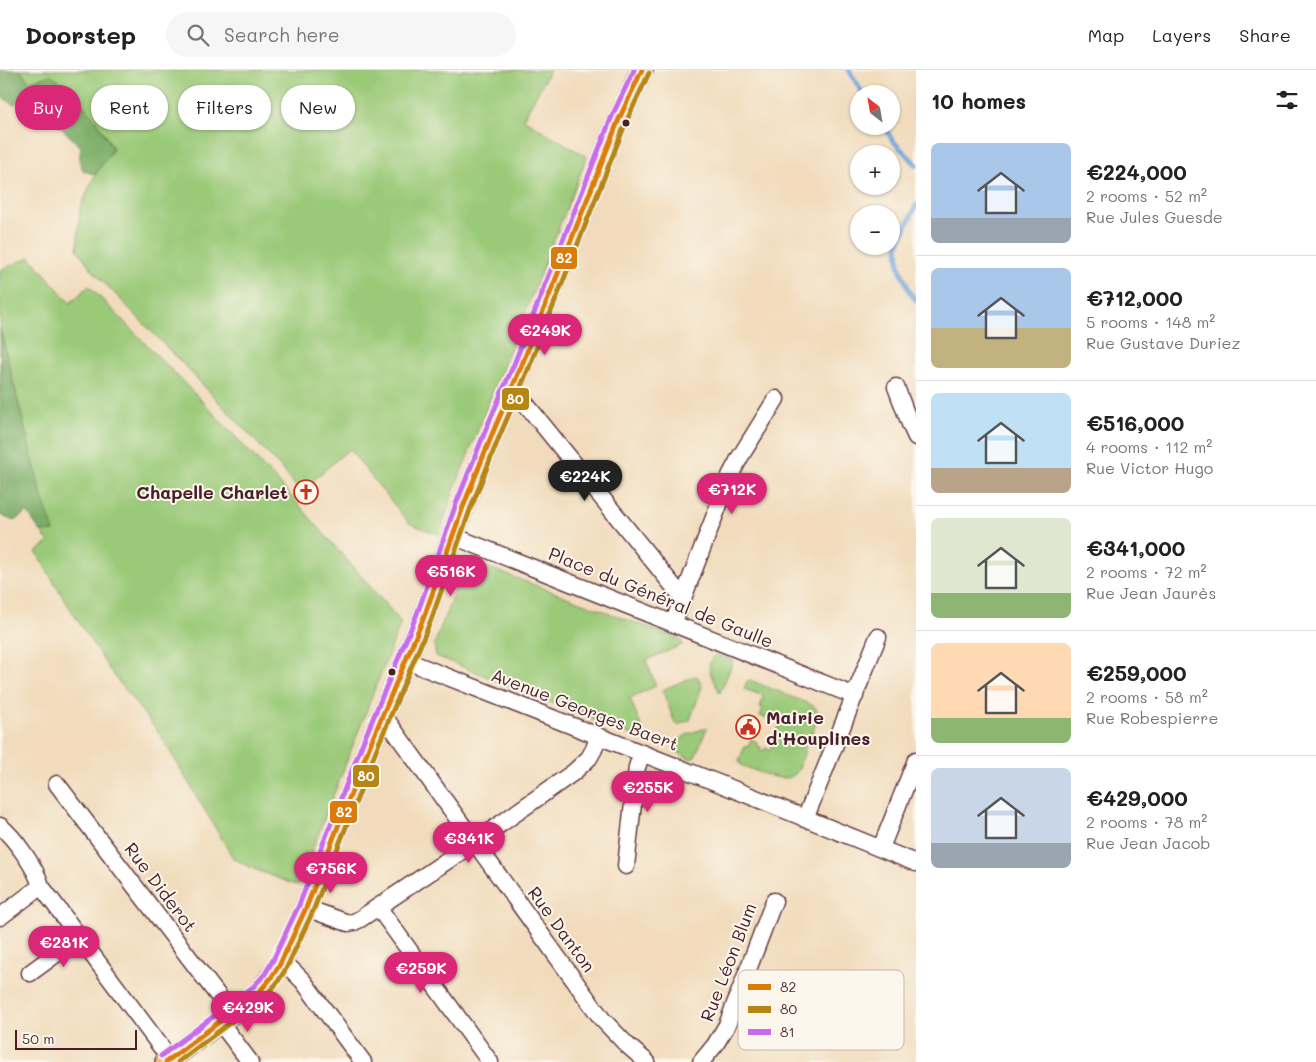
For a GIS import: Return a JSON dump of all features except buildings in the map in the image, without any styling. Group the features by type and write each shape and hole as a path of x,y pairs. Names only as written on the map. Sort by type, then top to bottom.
{"main road":[{"path":"168,1061 259,992 280,964 306,908 370,745 424,616 467,497 521,367 619,119 642,70"}],"street":[{"path":"512,387 683,598"},
{"path":"896,387 916,436"},
{"path":"674,624 730,476 776,399"},
{"name":"Place du Général de Gaulle","path":"453,536 855,696"},
{"path":"805,819 878,637"},
{"name":"Avenue Georges Baert","path":"406,661 916,863"},
{"name":"Rue Danton","path":"383,715 602,1019 627,1045 647,1062"},
{"path":"306,908 348,923 360,920 583,765 590,758 598,736"},
{"path":"626,866 637,767 642,753"},
{"path":"881,848 916,760"},
{"name":"Rue Diderot","path":"58,784 226,1018 250,1062"},
{"path":"0,826 8,832 35,870 41,886 168,1061"},
{"path":"0,916 41,886"},
{"name":"Rue Léon Blum","path":"748,970 774,901"},
{"path":"378,908 490,1062"},
{"path":"30,974 79,937"},
{"path":"280,964 292,970 303,980 363,1062"},
{"name":"Rue Léon Blum","path":"701,1062 715,1045 727,1025 738,996"}],"green space":[{"path":"0,70 20,70 29,82 51,75 64,85 15,85 14,105 2,97 0,99"},
{"path":"20,70 550,70 523,119 587,157 454,490 439,535 409,523 349,449 300,492 283,470 92,270 77,249 80,208 95,175 113,148 102,130 168,130 168,85 91,85 91,114 81,103 81,85 64,85 51,75 29,82"},
{"path":"81,103 91,114 91,130 102,130 113,149 95,175 83,170 79,161 81,147 63,130 81,130"},
{"path":"30,257 70,303 89,286 200,399 291,496 401,622 298,886 251,868 233,858 161,736 109,669 36,552 49,542 41,532 53,531 42,497 0,329 0,270"},
{"path":"0,329 42,497 54,531 41,532 27,512 14,521 0,515"},
{"path":"473,562 679,639 682,642 680,646 646,660 656,686 630,698 643,731 642,734 639,736 629,734 436,656 434,645 463,569 466,565"},
{"path":"716,655 733,662 720,693 709,668 712,659"},
{"path":"695,676 698,677 702,687 690,720 678,725 675,723 662,690"},
{"path":"750,680 812,705 818,712 809,742 805,744 805,751 799,768 791,777 778,778 770,776 741,765 739,761 745,746 748,747 751,739 757,742 756,745 761,747 760,750 763,751 765,748 770,750 781,721 767,716 765,718 760,716 763,708 760,707 764,696 744,689 747,681"},
{"path":"707,728 695,757 691,759 679,753 679,742 682,738"}],"waterway":[{"path":"849,70 858,85"},
{"path":"889,135 916,165"},
{"path":"916,205 898,245 899,266 910,293 916,300"}],"transit line":[{"name":"81","path":"161,1056 254,986 265,974 273,960 299,905 363,742 417,614 456,504 486,429 514,364 612,116 634,70"},
{"name":"82","path":"166,1062 259,992 280,964 306,908 370,745 424,617 463,507 521,367 619,119 642,70"},
{"name":"80","path":"178,1062 264,997 277,983 287,967 313,911 377,748 431,620 470,510 528,370 626,122 649,73"}],"place":[{"name":"Chapelle Charlet","path":"306,492"},
{"name":"Mairie d'Houplines","path":"748,727"}]}
